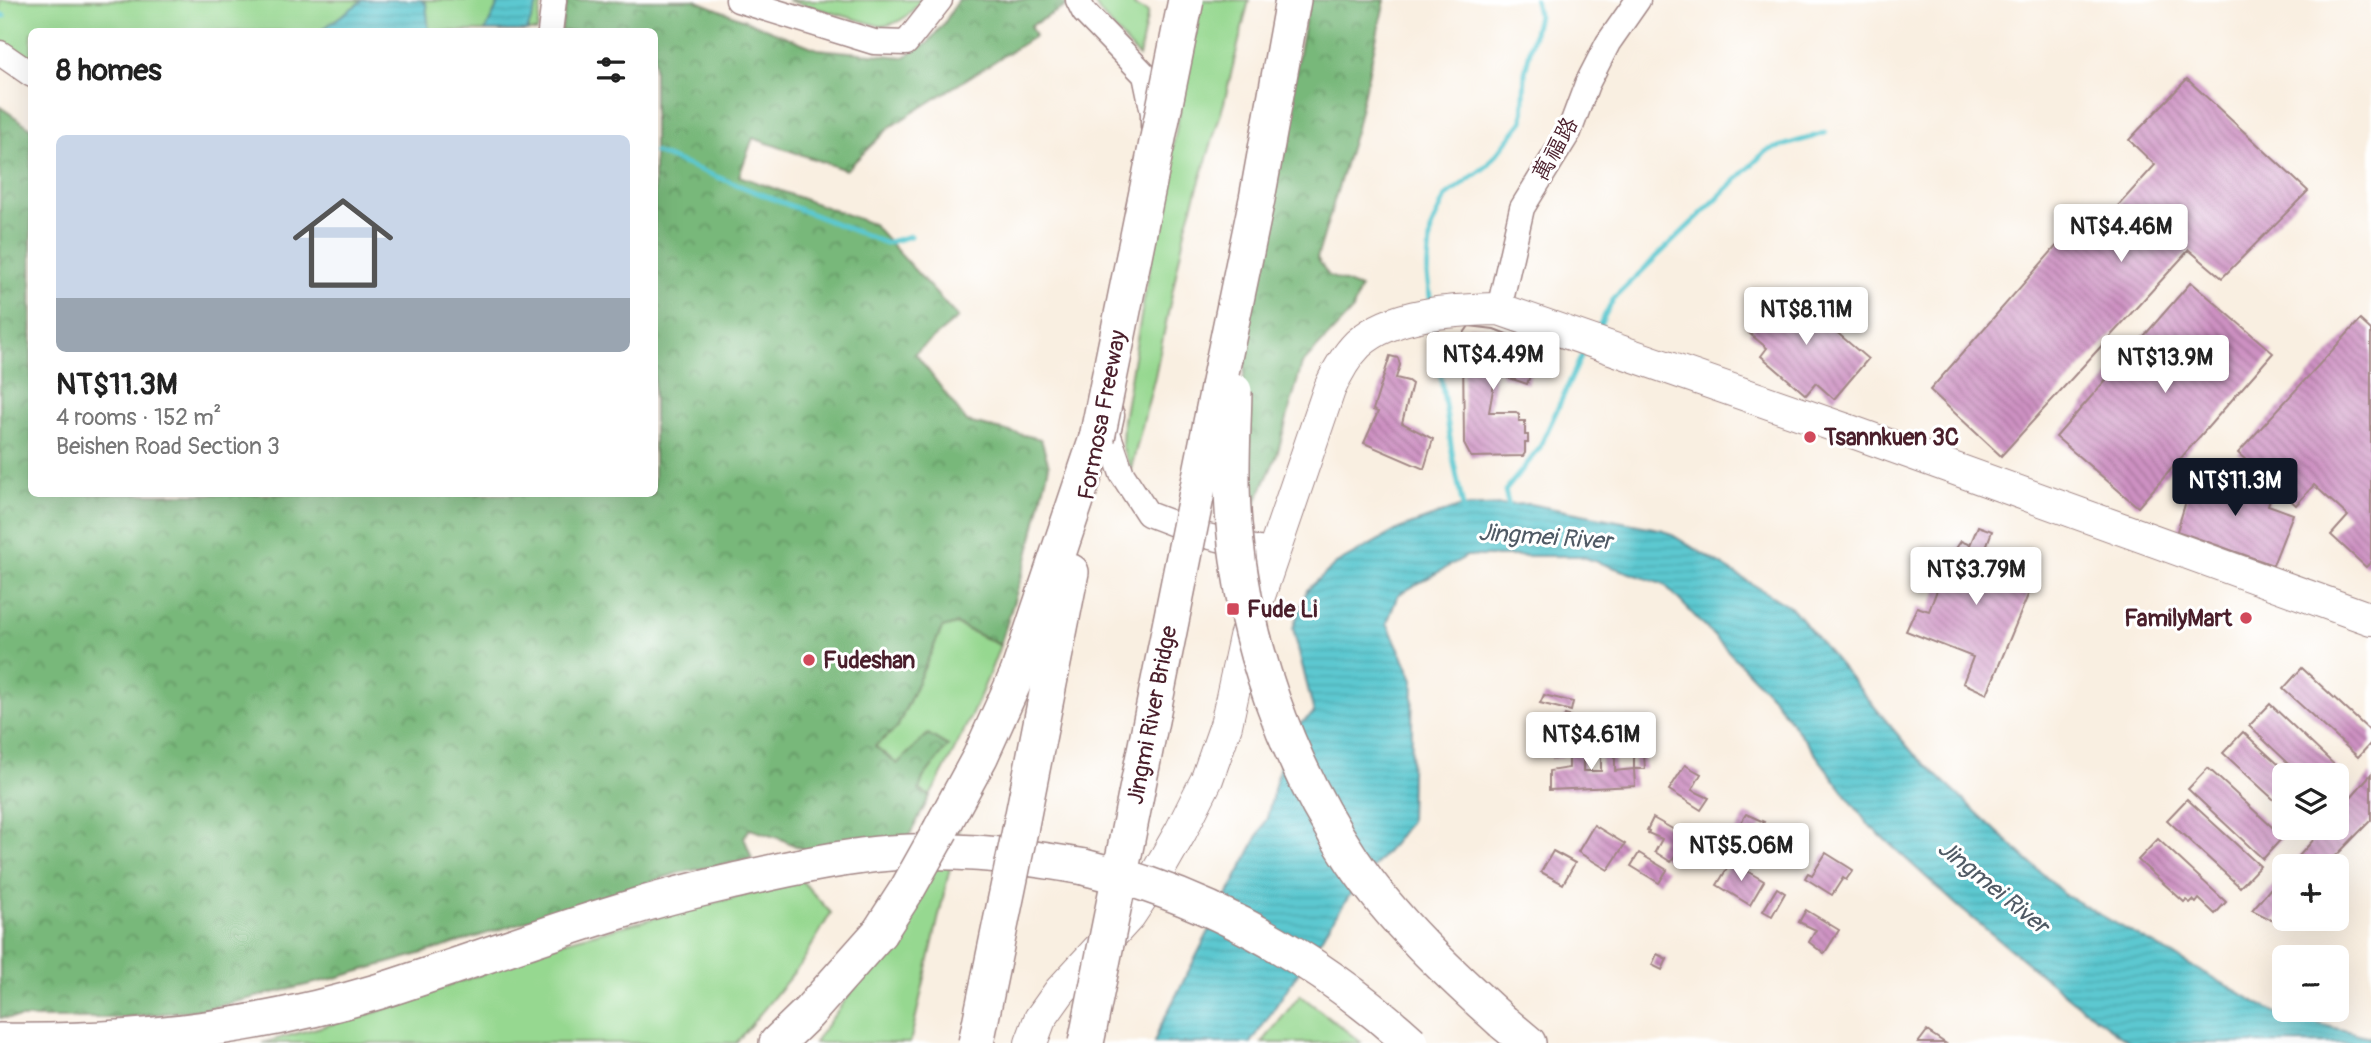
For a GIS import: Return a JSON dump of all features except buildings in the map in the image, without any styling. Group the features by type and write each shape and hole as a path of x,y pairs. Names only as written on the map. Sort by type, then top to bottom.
{"highway":[{"name":"Formosa Freeway","path":"1034,677 1097,438 1186,0"},
{"path":"1293,0 1226,389 1238,562 1259,657 1275,704 1301,769 1325,815 1353,860 1385,903 1441,965 1517,1036"},
{"name":"Jingmi River Bridge","path":"1086,1043 1226,389"},
{"path":"777,1043 810,1026 879,933 908,888 979,757 1034,677"},
{"path":"976,1043 1020,830 1034,677"},
{"path":"0,1041 67,1042 150,1037 237,1024 310,1009 378,991 634,906 779,871 850,858 917,852 990,853 1084,867 1144,883 1237,921 1283,946 1330,977 1411,1043"}],"main road":[{"path":"1031,1043 1040,1019 1060,991 1129,916 1153,880 1181,831 1221,744 1245,637 1329,390 1346,358 1359,343 1374,333 1407,320 1447,311 1499,309 1615,348 2371,619"}],"street":[{"path":"551,28 554,0"},
{"path":"738,0 874,42 906,43 940,0"},
{"path":"1078,0 1084,12 1146,75 1153,113 1152,181 1108,433 1122,474 1148,514 1203,535 1274,553"},
{"name":"萬福路","path":"1499,309 1522,208 1569,132 1587,84 1608,43 1638,0"},
{"path":"0,53 28,72"}],"green space":[{"path":"0,0 542,0 537,28 28,28 28,62 0,42"},
{"path":"567,0 695,0 817,49 904,57 928,43 958,0 1057,0 1068,5 1030,26 1035,36 890,127 846,170 753,138 739,176 873,224 958,318 915,353 967,422 1041,439 1049,466 1028,556 1000,645 956,624 942,628 897,728 875,746 897,764 928,734 948,746 923,778 919,790 930,796 906,842 811,853 750,829 744,837 752,859 678,873 441,948 332,979 206,1009 120,1018 0,1018 0,107 28,126 28,497 658,497 658,28 562,28"},
{"path":"787,0 921,0 903,18 893,24 880,26"},
{"path":"1092,0 1134,0 1134,6 1148,12 1139,57 1102,15"},
{"path":"1202,0 1249,0 1224,103 1186,226 1155,376 1131,469 1122,447 1123,420 1157,224"},
{"path":"1309,0 1385,0 1356,128 1317,258 1329,276 1360,288 1353,310 1302,364 1277,455 1253,509 1243,517 1241,406 1250,308"},
{"path":"956,624 1000,645 968,722 930,796 919,790 923,778 947,746 909,754 897,764 874,746 897,728 942,628"},
{"path":"959,828 910,1043 814,1043 870,966"},
{"path":"801,880 831,913 801,964 736,1043 262,1043 379,1011 489,971 550,945"},
{"path":"1300,995 1362,1043 1262,1043"}],"water":[{"path":"363,0 420,0 426,3 429,28 324,28"},
{"path":"500,0 539,0 528,28 486,28"},
{"name":"Jingmei River","path":"1529,504 1664,530 1793,609 1913,753 2065,895 2272,1011 2272,1022 2312,1022 2371,1037 2371,1043 2131,1043 2077,1004 1960,908 1868,824 1774,699 1665,585 1580,556 1467,556 1398,595 1387,623 1413,679 1410,821 1354,889 1251,1043 1154,1043 1267,818 1288,733 1314,713 1293,628 1307,590 1336,564 1399,529 1459,507"}],"waterway":[{"path":"1431,304 1427,275 1431,228 1445,197 1488,165 1523,121 1525,72 1538,15 1535,0"},
{"path":"0,14 4,16"},
{"path":"1599,326 1614,298 1766,151 1825,133"},
{"path":"658,154 885,243 911,236"},
{"path":"1433,325 1464,512"},
{"name":"Jingmei River","path":"1510,511 1505,491 1539,449 1582,355"}],"place":[{"name":"Tsannkuen 3C","path":"1810,437"},
{"name":"Fude Li","path":"1233,609"},
{"name":"FamilyMart","path":"2246,618"},
{"name":"Fudeshan","path":"809,660"}]}
